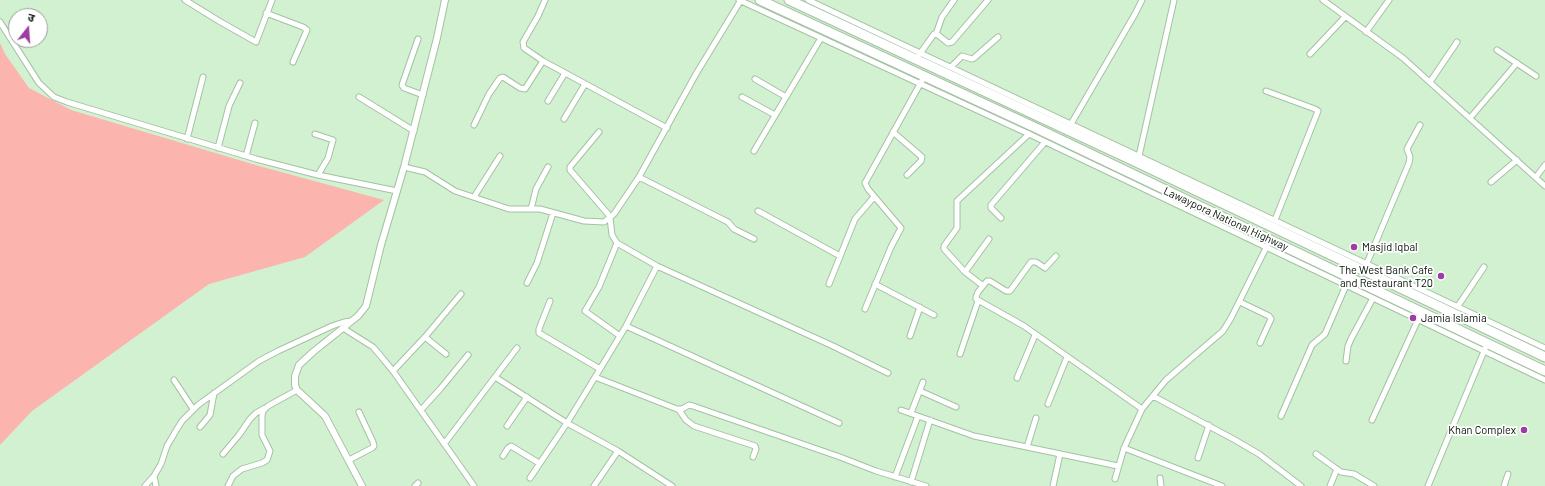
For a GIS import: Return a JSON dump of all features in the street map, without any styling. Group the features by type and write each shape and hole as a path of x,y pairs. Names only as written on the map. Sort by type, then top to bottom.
{"highway":[{"name":"Lawaypora National Highway","path":"760,0 922,81 1068,144 1268,244 1348,281 1383,293 1420,316 1486,348 1545,371"},
{"path":"789,0 918,56 1073,133 1545,357"},
{"path":"1068,144 1073,133"}],"street":[{"path":"185,0 256,42 272,0"},
{"path":"362,486 325,416 297,390 295,385 295,376 299,365 362,312 367,302 381,245 414,131 445,0"},
{"path":"545,0 538,16 524,39 522,45 527,51 542,61 667,128"},
{"path":"404,167 425,172 455,191 509,209 540,209 590,222 604,222 610,218 639,177 696,74 740,0 821,38 922,81 865,183 901,228 891,247 865,309"},
{"path":"808,0 918,56 951,67 1545,348"},
{"path":"918,56 930,38 936,34 942,17 954,0"},
{"path":"936,34 948,43 951,43 988,0"},
{"path":"1071,124 1142,0"},
{"path":"1139,156 1174,0"},
{"path":"1323,0 1402,58 1545,186"},
{"path":"1366,32 1389,0"},
{"path":"266,13 303,27 307,30 293,62"},
{"path":"1310,54 1345,17"},
{"path":"0,22 39,83 54,97 246,156 318,175 397,191"},
{"path":"951,67 962,56 972,59 974,58 998,37"},
{"path":"754,151 821,38"},
{"path":"418,40 402,85 404,88 423,95"},
{"path":"1430,82 1457,42"},
{"path":"1497,50 1536,76"},
{"path":"474,124 489,94 500,78 503,77 520,88 525,89 542,61"},
{"path":"1470,118 1517,63"},
{"path":"548,101 564,73"},
{"path":"187,139 203,77"},
{"path":"755,79 786,97"},
{"path":"218,148 229,106 240,83"},
{"path":"564,119 585,84"},
{"path":"1266,91 1318,111 1275,220"},
{"path":"952,94 1029,134 1268,244 1240,302 1223,331 1199,353 1177,370 1142,409 1124,448 1115,479"},
{"path":"359,97 414,131"},
{"path":"742,97 775,115"},
{"path":"246,156 255,123"},
{"path":"1367,263 1409,163 1410,157 1407,149 1420,125"},
{"path":"599,132 570,167 570,170 608,214 610,218 612,235 617,243 658,266 833,346 888,373"},
{"path":"893,132 922,157 921,161 907,175"},
{"path":"314,134 333,141 328,158 318,175"},
{"path":"982,286 965,272 944,249 944,246 957,228 957,201 1029,134"},
{"path":"1001,218 991,208 991,205 1046,142"},
{"path":"474,197 500,156"},
{"path":"1491,182 1516,160"},
{"path":"1536,177 1545,165"},
{"path":"531,209 536,189 548,167"},
{"path":"639,177 728,222 734,229 754,239"},
{"path":"829,284 855,219 874,196"},
{"path":"758,211 840,256"},
{"path":"527,283 537,263 553,213"},
{"path":"965,272 989,239"},
{"path":"617,243 599,287 585,311 620,336"},
{"path":"960,354 978,301 976,295 982,286 989,281 1006,291 1010,291 1032,262 1036,262 1045,268 1056,256"},
{"path":"530,478 567,423 620,336 658,266"},
{"path":"1458,306 1484,267"},
{"path":"1281,416 1312,345 1324,334 1348,281 1373,298 1420,316 1372,420"},
{"path":"875,284 934,315"},
{"path":"393,371 425,337 461,294"},
{"path":"1346,361 1348,346 1351,339 1373,298"},
{"path":"550,301 539,329 539,333 600,369"},
{"path":"978,301 1018,323 1142,409"},
{"path":"1240,302 1271,319 1260,342"},
{"path":"910,336 920,307"},
{"path":"145,486 154,476 163,460 170,439 182,421 193,409 259,361 278,350 332,326 352,321"},
{"path":"626,326 839,423"},
{"path":"343,328 373,347 393,371 474,486"},
{"path":"1017,378 1035,335"},
{"path":"425,337 446,354"},
{"path":"444,444 517,348"},
{"path":"1428,486 1486,348 1545,380"},
{"path":"421,410 468,355"},
{"path":"1048,404 1067,357"},
{"path":"495,377 567,423 618,451 663,484 672,486"},
{"path":"595,377 679,410 686,420 694,426 756,446 753,457"},
{"path":"174,380 193,409"},
{"path":"911,413 923,382"},
{"path":"223,454 256,413 297,390"},
{"path":"920,391 956,407"},
{"path":"200,427 210,415 214,393"},
{"path":"1153,396 1209,425 1259,454 1301,486"},
{"path":"507,426 527,397"},
{"path":"679,410 689,405 693,406 895,477 926,486"},
{"path":"228,486 231,479 239,471 248,466 264,462 268,457 270,451 262,435 262,416 265,408"},
{"path":"901,410 974,436 1118,466"},
{"path":"349,460 374,446 358,412"},
{"path":"895,477 918,416"},
{"path":"1027,448 1036,418"},
{"path":"911,482 930,420"},
{"path":"1198,458 1209,425"},
{"path":"503,456 511,446 540,464"},
{"path":"1124,448 1222,486"},
{"path":"594,486 618,451"},
{"path":"1053,486 1060,454"},
{"path":"1316,454 1341,472 1354,474 1374,486"},
{"path":"1330,486 1337,469"},
{"path":"1504,486 1508,474"},
{"path":"154,476 156,486"},
{"path":"1160,478 1161,486"}],"shaded area":[{"path":"0,43 5,54 29,88 71,110 259,166 384,200 305,257 209,284 32,411 0,445"}],"place":[{"name":"Masjid Iqbal","path":"1354,247"},
{"name":"The West Bank Cafe and Restaurant T20","path":"1441,276"},
{"name":"Jamia Islamia","path":"1413,318"},
{"name":"Khan Complex","path":"1524,430"}]}
